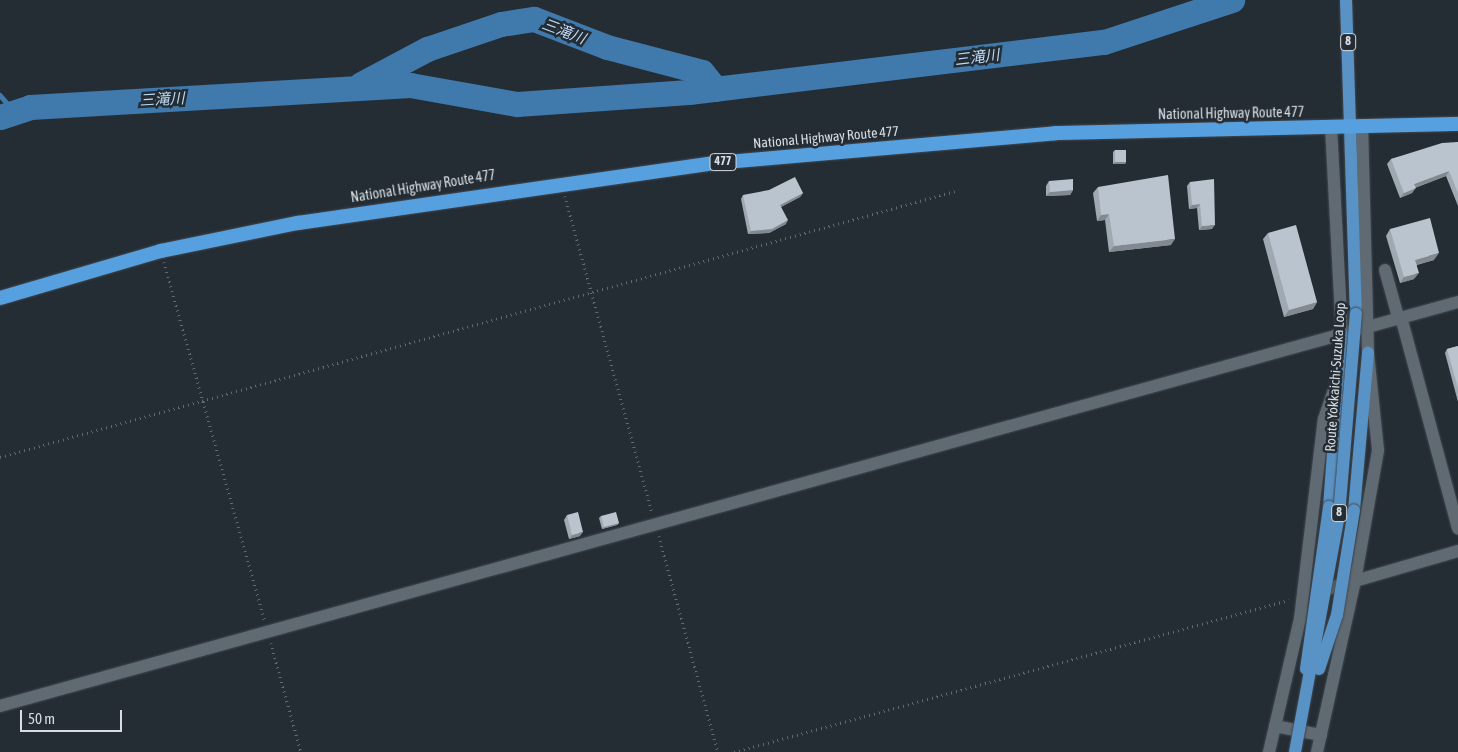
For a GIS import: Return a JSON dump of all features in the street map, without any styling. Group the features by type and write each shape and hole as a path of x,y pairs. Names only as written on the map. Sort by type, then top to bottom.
{"highway":[{"name":"National Highway Route 477","path":"0,298 161,251 298,223 561,183 715,163 1055,134 1357,125 1458,124"}],"main road":[{"name":"Route Yokkaichi-Suzuka Loop","path":"1295,752 1305,709 1339,515 1356,314 1357,125 1350,83 1346,0"},
{"name":"8","path":"1305,709 1307,638 1329,507 1342,334"},
{"name":"8","path":"1305,709 1338,615 1354,510 1368,353"}],"street":[{"path":"1317,752 1355,581 1378,450 1368,353 1370,327 1357,125"},
{"path":"1332,126 1342,334"},
{"path":"1386,270 1458,528"},
{"path":"0,706 1458,302"},
{"path":"1269,752 1303,596 1324,419 1338,380"},
{"path":"1303,596 1458,551"},
{"path":"1275,726 1321,736"}],"path":[{"path":"561,183 718,752"},
{"path":"0,457 959,190"},
{"path":"161,251 301,752"},
{"path":"734,752 1303,596"}],"building":[{"path":"1458,142 1458,193 1449,171 1414,184 1416,188 1404,193 1391,159 1442,143"},
{"path":"1115,150 1126,150 1126,162 1115,162"},
{"path":"1168,175 1175,239 1114,246 1109,214 1101,215 1098,187"},
{"path":"795,177 803,193 780,205 788,220 772,229 751,231 743,195 769,190"},
{"path":"1073,179 1073,190 1050,192 1049,181"},
{"path":"1214,179 1215,225 1202,226 1200,204 1192,205 1190,182"},
{"path":"1430,218 1439,253 1415,260 1419,273 1404,277 1390,229"},
{"path":"1296,225 1317,302 1289,310 1268,233"},
{"path":"1458,346 1458,388 1447,349"},
{"path":"578,512 583,532 572,535 567,515"},
{"path":"616,512 619,523 604,527 601,516"}],"waterway":[{"name":"三滝川","path":"0,117 30,107 410,85 517,104 689,92 1104,42 1232,0"},
{"name":"三滝川","path":"361,84 427,49 501,24 534,19 607,47 702,72 716,89"},
{"path":"0,95 15,112"}]}
